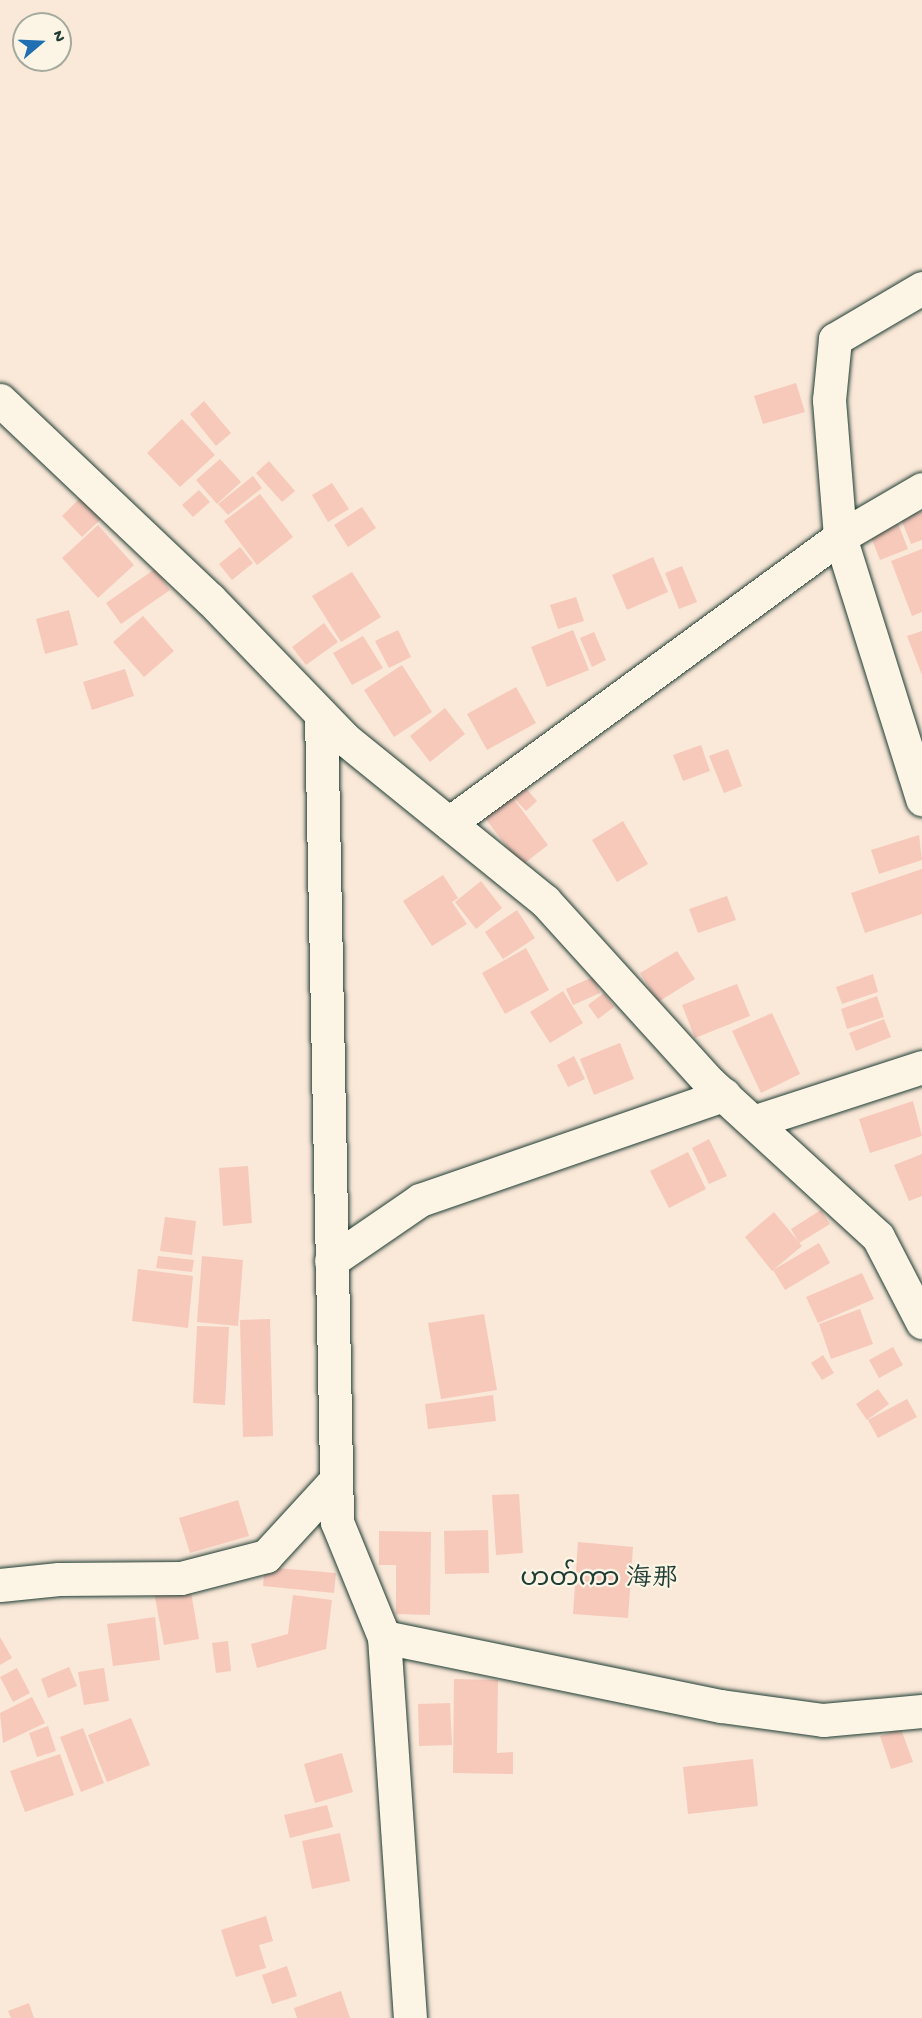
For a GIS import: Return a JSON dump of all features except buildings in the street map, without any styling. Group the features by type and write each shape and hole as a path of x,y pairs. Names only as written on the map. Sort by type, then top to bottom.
{"street":[{"path":"922,288 836,339 829,400 840,537 922,799"},
{"path":"0,399 210,599 345,739 545,901 724,1095 878,1237 922,1322"},
{"path":"449,824 840,537 922,489"},
{"path":"321,715 337,1522 384,1637 410,2018"},
{"path":"753,1122 922,1067"},
{"path":"331,1261 420,1200 724,1095"},
{"path":"0,1585 59,1579 181,1578 266,1556 336,1480"},
{"path":"384,1637 766,1712 822,1720 922,1711"}],"district":[{"name":"ဟတ်ကာ 海那","path":"599,1581"}]}
